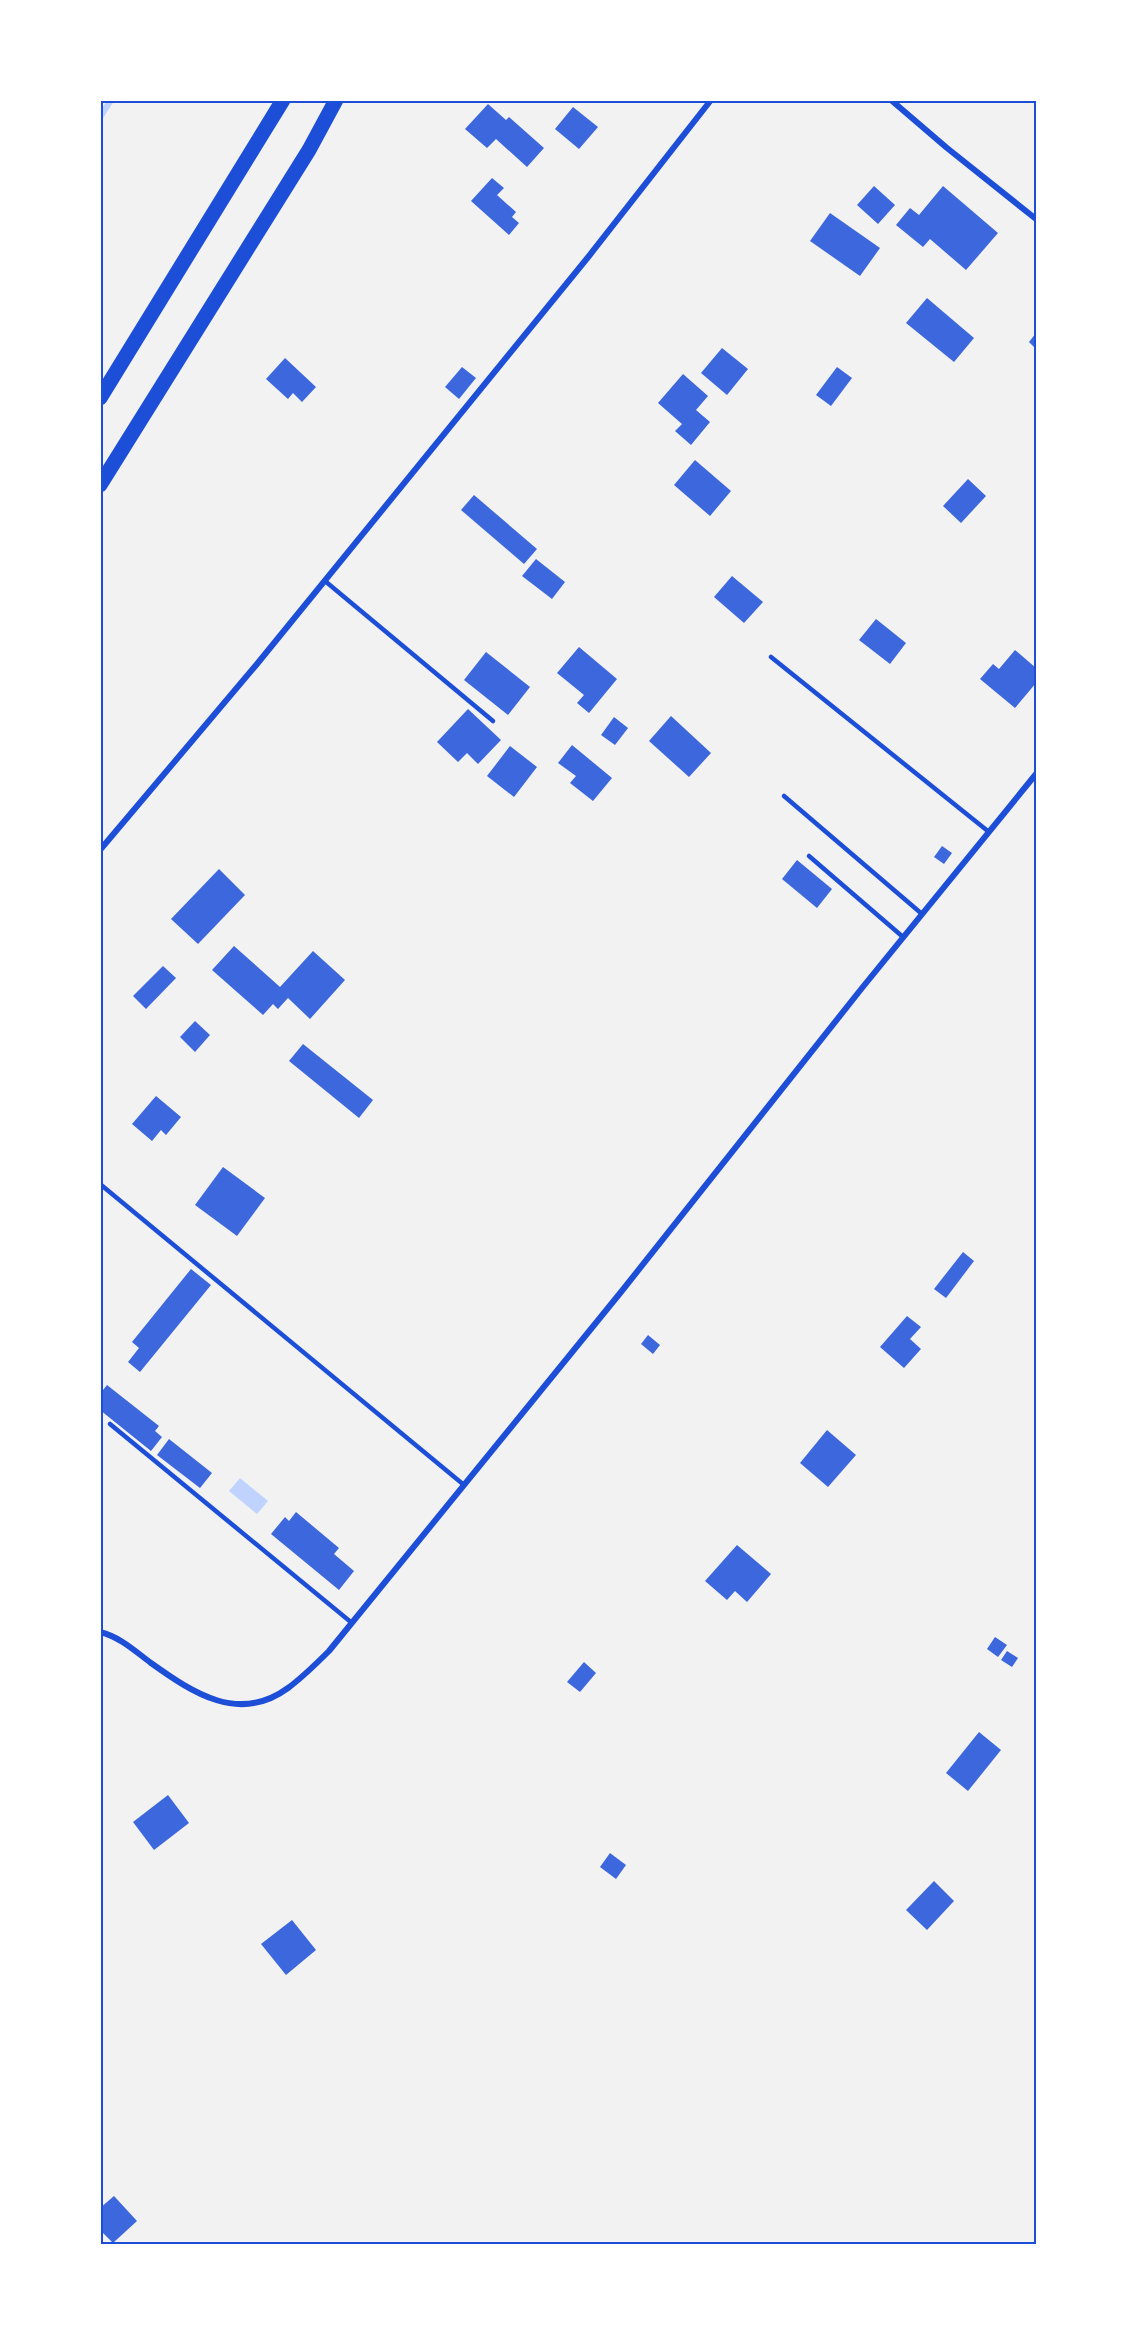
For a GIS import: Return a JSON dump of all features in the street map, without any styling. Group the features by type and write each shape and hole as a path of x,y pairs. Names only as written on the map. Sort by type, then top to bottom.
{"highway":[{"path":"100,398 284,100"},
{"path":"100,485 309,150 336,100"}],"street":[{"path":"100,850 325,581 589,256 711,100"},
{"path":"891,100 1036,219"},
{"path":"100,1632 124,1643 189,1690 221,1702 242,1704 270,1698 287,1689 329,1651 614,1302 903,937 1036,774"}],"lane":[{"path":"325,581 494,721"},
{"path":"771,657 988,832"},
{"path":"784,796 922,914"},
{"path":"809,856 903,937"},
{"path":"100,1184 464,1485"},
{"path":"110,1424 352,1623"}],"water":[{"path":"240,1478 268,1501 257,1514 229,1491"}],"building":[{"path":"488,104 506,120 509,117 544,148 527,167 496,139 487,148 465,129"},
{"path":"573,107 598,127 579,149 555,129"},
{"path":"492,178 504,188 497,195 516,212 512,217 519,223 509,235 471,201"},
{"path":"874,186 895,205 878,224 857,205"},
{"path":"943,186 998,233 966,270 930,239 923,247 896,225 910,208 919,215"},
{"path":"830,213 880,248 860,276 810,241"},
{"path":"927,298 974,338 954,362 906,323"},
{"path":"1036,333 1036,349 1029,342"},
{"path":"722,348 748,369 727,395 701,373"},
{"path":"285,358 316,387 302,402 293,393 288,399 266,379"},
{"path":"462,367 476,378 459,399 445,387"},
{"path":"837,367 852,378 831,406 816,395"},
{"path":"683,374 708,396 696,410 710,422 691,445 675,431 682,424 658,403"},
{"path":"695,460 731,491 710,516 674,485"},
{"path":"968,479 986,496 961,523 943,506"},
{"path":"474,495 537,549 524,564 461,510"},
{"path":"536,559 565,582 552,599 522,576"},
{"path":"732,576 763,602 744,623 714,597"},
{"path":"876,619 906,643 890,664 859,640"},
{"path":"579,647 617,679 589,713 577,703 584,695 557,673"},
{"path":"1015,650 1036,668 1036,683 1015,708 980,679 993,664 999,669"},
{"path":"486,652 530,687 508,715 464,680"},
{"path":"468,709 501,740 478,764 467,753 458,762 437,742"},
{"path":"671,716 711,753 689,777 649,741"},
{"path":"614,717 628,728 615,745 601,735"},
{"path":"572,745 612,778 593,801 570,783 576,776 558,763"},
{"path":"510,746 537,767 514,797 487,776"},
{"path":"942,846 952,853 944,864 934,857"},
{"path":"797,860 832,889 817,908 782,879"},
{"path":"219,869 245,895 198,944 171,919"},
{"path":"234,946 280,987 313,951 345,980 310,1019 288,998 278,1009 273,1004 263,1015 212,970"},
{"path":"163,966 176,978 146,1009 133,996"},
{"path":"195,1021 210,1035 195,1052 180,1037"},
{"path":"303,1044 373,1100 359,1118 289,1061"},
{"path":"156,1096 181,1117 166,1135 161,1130 152,1141 132,1124"},
{"path":"223,1167 265,1198 237,1236 195,1205"},
{"path":"963,1252 974,1261 946,1298 934,1289"},
{"path":"191,1269 211,1285 140,1372 128,1362 139,1348 132,1342"},
{"path":"907,1316 921,1327 910,1339 921,1349 904,1368 880,1347"},
{"path":"648,1335 660,1345 653,1354 641,1344"},
{"path":"107,1385 159,1426 155,1431 162,1437 151,1451 100,1410 100,1394"},
{"path":"827,1430 856,1455 828,1487 800,1463"},
{"path":"169,1439 212,1473 200,1488 157,1455"},
{"path":"296,1512 339,1548 334,1554 354,1571 339,1590 271,1534 285,1517 289,1521"},
{"path":"737,1545 771,1574 747,1602 735,1591 727,1600 705,1581"},
{"path":"995,1637 1007,1645 998,1657 987,1649"},
{"path":"1007,1651 1018,1658 1012,1667 1001,1660"},
{"path":"584,1662 596,1673 580,1692 567,1682"},
{"path":"979,1732 1001,1750 968,1791 946,1773"},
{"path":"168,1795 189,1823 154,1850 133,1822"},
{"path":"610,1853 626,1865 616,1879 600,1867"},
{"path":"934,1881 954,1901 927,1930 906,1910"},
{"path":"292,1920 316,1950 286,1975 261,1944"},
{"path":"114,2196 137,2221 113,2243 100,2230 100,2208"}],"waterway":[{"path":"100,117 111,100"}]}
